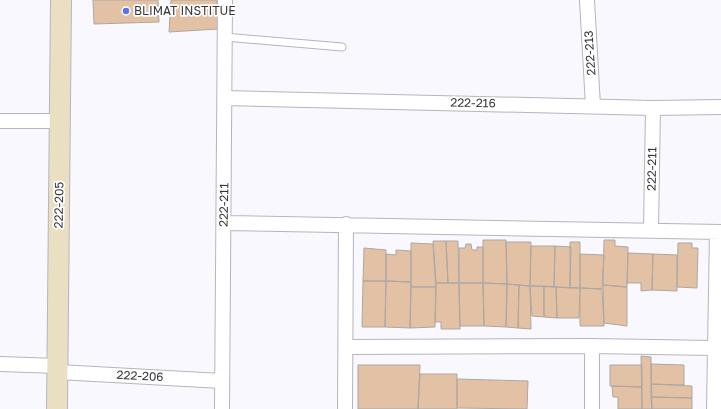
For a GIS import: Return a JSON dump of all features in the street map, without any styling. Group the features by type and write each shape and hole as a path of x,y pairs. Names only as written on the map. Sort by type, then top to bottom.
{"street":[{"name":"222-205","path":"58,409 61,0"},
{"name":"222-211","path":"222,409 225,0"},
{"name":"222-213","path":"587,0 593,106"},
{"name":"222-216","path":"225,98 653,108 721,107"},
{"name":"222-211","path":"651,229 653,108"},
{"path":"0,121 60,122"},
{"path":"224,223 651,229 719,232 714,348 714,409"},
{"path":"345,409 346,224"},
{"path":"346,347 592,346 714,348"},
{"path":"592,346 592,409"},
{"name":"222-206","path":"0,364 222,381"}],"lane":[{"path":"225,37 342,47"}],"building":[{"name":"BLIMAT INSTITUE","path":"93,0 158,0 159,22 94,24"},
{"path":"171,0 217,0 218,29 169,32"},
{"path":"483,240 506,240 507,284 483,283"},
{"path":"604,240 615,240 615,246 628,247 627,287 603,285"},
{"path":"433,241 446,241 448,283 436,283"},
{"path":"446,241 458,241 459,283 448,283"},
{"path":"506,242 531,242 530,286 507,284"},
{"path":"570,242 580,242 580,288 570,288"},
{"path":"411,243 433,244 436,287 411,287"},
{"path":"678,243 692,243 692,248 698,248 697,288 677,287"},
{"path":"466,244 471,244 472,250 477,250 477,247 483,247 483,283 459,283 459,248 465,248"},
{"path":"531,246 555,246 554,287 530,286"},
{"path":"555,246 571,247 570,288 554,287"},
{"path":"364,248 386,250 386,281 363,281"},
{"path":"396,250 411,251 411,282 386,281 386,254 396,255"},
{"path":"628,253 653,254 652,290 641,291 641,283 627,283"},
{"path":"580,254 604,255 602,289 580,288"},
{"path":"653,254 677,255 677,291 652,290"},
{"path":"363,281 386,281 385,327 362,327"},
{"path":"386,281 411,282 410,328 385,327"},
{"path":"436,283 459,283 460,329 441,329 441,322 435,322"},
{"path":"459,283 483,283 484,326 460,326"},
{"path":"483,283 507,284 506,327 484,326"},
{"path":"507,284 519,285 518,328 506,327"},
{"path":"519,285 530,286 531,329 518,328"},
{"path":"603,285 627,287 627,326 604,323"},
{"path":"530,286 544,286 544,317 532,316"},
{"path":"544,286 556,287 557,318 544,317"},
{"path":"411,287 436,287 435,327 410,328"},
{"path":"556,287 580,288 579,318 557,318"},
{"path":"580,288 602,289 604,326 580,326"},
{"path":"641,356 651,357 652,409 642,409"},
{"path":"651,364 684,365 684,385 651,384"},
{"path":"358,365 420,365 418,409 358,409"},
{"path":"610,365 642,365 642,387 610,386"},
{"path":"420,374 457,374 457,409 418,409"},
{"path":"457,379 528,381 527,409 457,408"},
{"path":"651,384 692,386 692,398 651,397"},
{"path":"612,386 642,387 642,409 618,409 618,397 613,397"},
{"path":"651,397 692,398 692,409 652,409"}],"place":[{"name":"BLIMAT INSTITUE","path":"126,11"}]}
